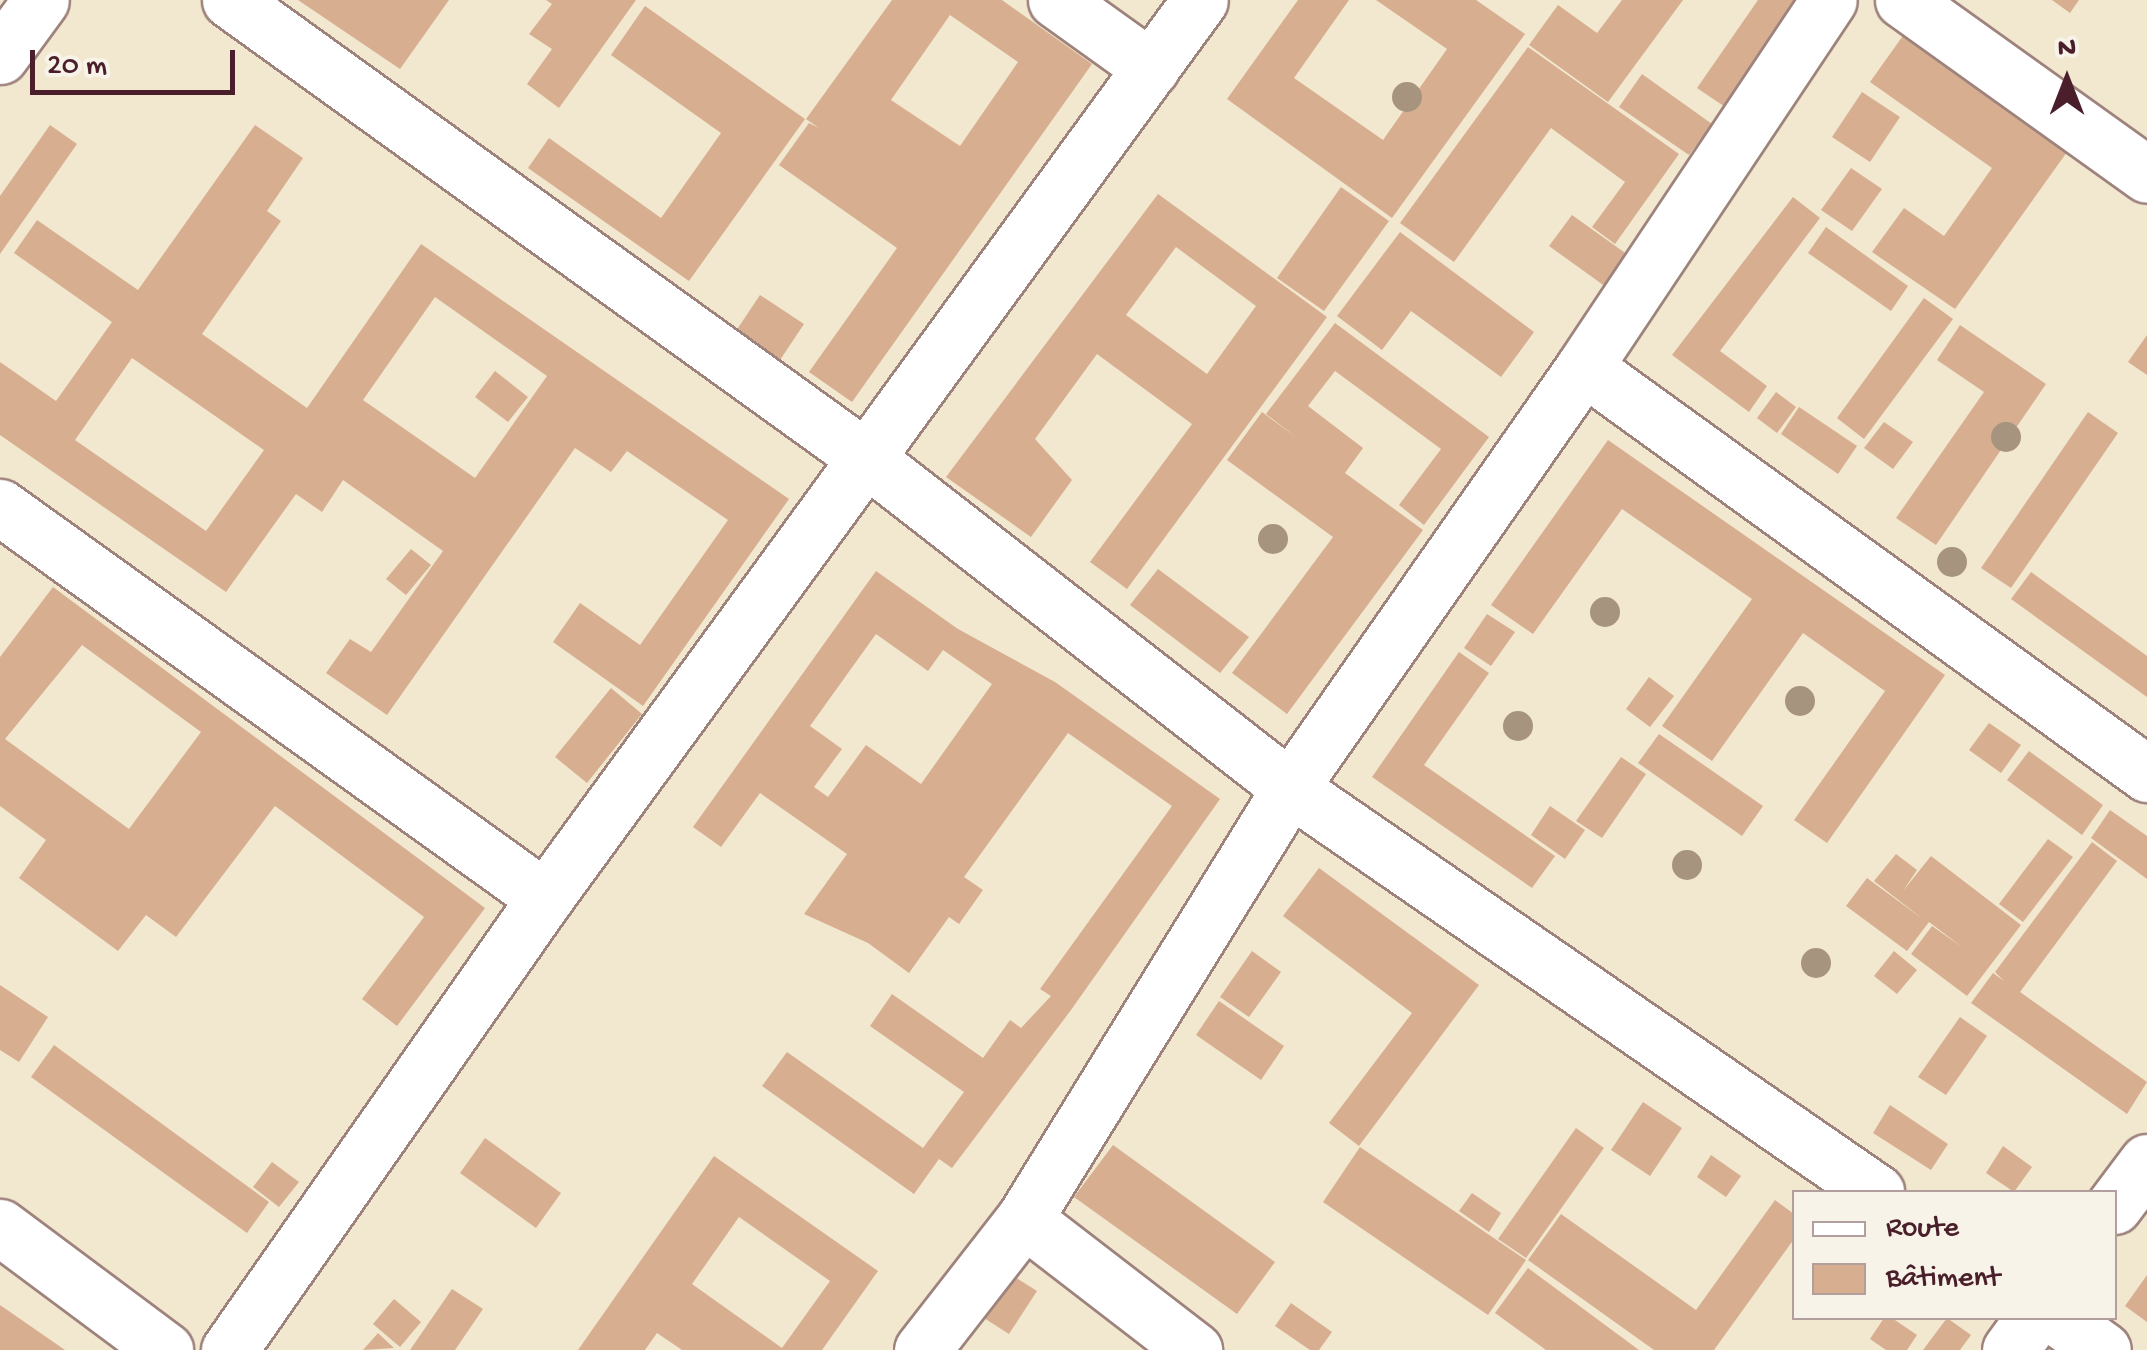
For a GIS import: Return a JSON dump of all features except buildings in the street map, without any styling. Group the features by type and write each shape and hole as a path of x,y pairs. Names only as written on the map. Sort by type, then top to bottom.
{"street":[{"path":"0,56 41,0"},
{"path":"230,0 866,458 1290,788 1873,1190"},
{"path":"1056,0 1150,68"},
{"path":"230,1350 545,898 1200,0"},
{"path":"922,1350 1024,1218 1290,788 1584,367 1830,0"},
{"path":"1903,0 2147,175"},
{"path":"1584,367 2147,774"},
{"path":"0,507 545,898"},
{"path":"2117,1202 2147,1162"},
{"path":"1024,1218 1194,1350"},
{"path":"0,1226 165,1350"},
{"path":"2010,1350 2032,1320"},
{"path":"2061,1320 2104,1350"}]}
